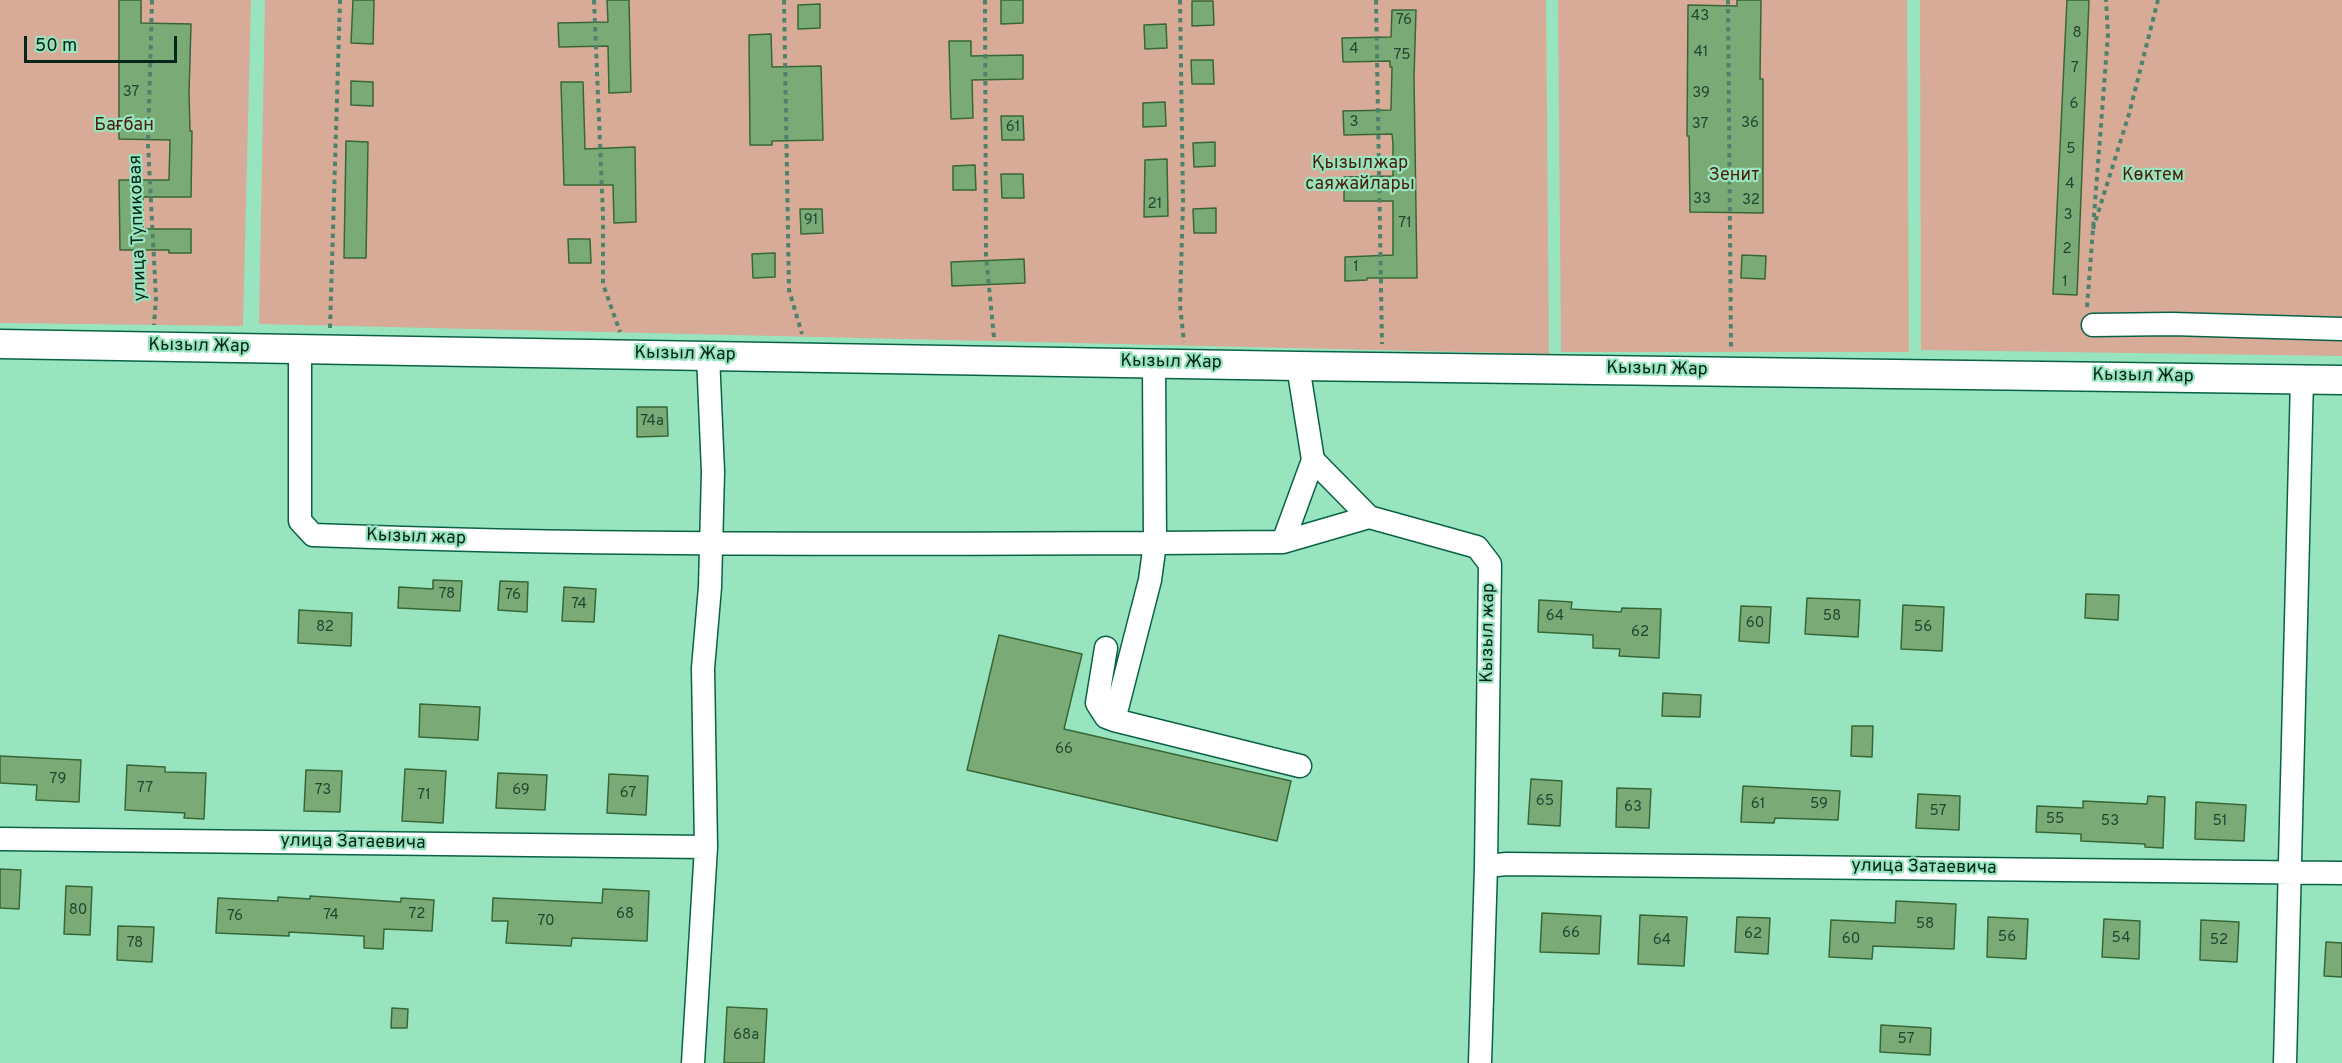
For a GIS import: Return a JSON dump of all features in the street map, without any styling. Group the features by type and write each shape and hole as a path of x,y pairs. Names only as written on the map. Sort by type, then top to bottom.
{"main road":[{"name":"Кызыл Жар","path":"0,344 1298,366 2342,380"}],"street":[{"path":"2093,325 2172,324 2342,329"},
{"name":"Кызыл жар","path":"300,349 300,521 313,535 433,540 709,545 1283,542 1369,517"},
{"path":"693,1063 706,847 704,668 710,587 709,545 713,472 708,355"},
{"path":"1114,720 1150,580 1155,543 1154,363"},
{"path":"1283,542 1313,460 1298,366"},
{"path":"2285,1063 2302,379"},
{"name":"Кызыл жар","path":"1313,460 1369,517 1477,547 1490,564 1496,865 1480,1063"},
{"path":"1106,648 1097,694 1097,703 1106,717 1300,766"},
{"name":"улица Затаевича","path":"0,839 706,847"},
{"name":"улица Затаевича","path":"1496,865 2342,873"}],"path":[{"name":"улица Тупиковая","path":"152,0 148,144 156,298 153,347"},
{"path":"329,350 340,0"},
{"path":"594,0 603,214 603,284 614,319 630,354"},
{"path":"784,0 789,290 796,318 811,357"},
{"path":"985,0 986,256 995,360"},
{"path":"1180,0 1183,202 1180,305 1182,335 1189,363"},
{"path":"1376,0 1382,366"},
{"path":"1728,0 1731,371"},
{"path":"2093,325 2087,308 2108,34 2106,0"},
{"path":"2091,235 2129,114 2158,0"}],"green space":[{"name":"Бағбан","path":"0,0 251,0 243,326 0,323"},
{"name":"Қызылжар саяжайлары","path":"265,0 1546,0 1549,354 259,324"},
{"name":"Зенит","path":"1558,0 1907,0 1909,352 1561,352"},
{"name":"Көктем","path":"1920,0 2342,0 2342,356 1921,350"}],"building":[{"path":"119,0 141,0 141,23 191,24 189,93 190,131 192,131 191,197 143,197 143,229 191,229 191,253 169,253 169,250 120,250 119,180 169,180 170,140 119,139"},
{"path":"353,0 374,0 373,44 351,43"},
{"path":"607,0 629,0 631,92 609,93 608,46 559,47 558,23 608,22"},
{"path":"1001,0 1023,0 1023,23 1001,24"},
{"path":"1737,0 1761,0 1763,213 1690,212 1689,136 1687,136 1688,5 1737,6"},
{"path":"2067,0 2089,0 2077,295 2053,294"},
{"path":"1192,1 1213,1 1214,25 1192,26"},
{"path":"820,4 820,28 798,29 798,5"},
{"path":"1392,10 1416,10 1414,77 1417,278 1367,278 1367,280 1345,281 1345,257 1393,255 1393,201 1344,201 1344,177 1393,176 1393,144 1392,134 1344,135 1343,111 1391,110 1392,67 1390,67 1390,61 1343,62 1342,38 1391,37"},
{"path":"1166,24 1167,48 1145,49 1144,25"},
{"path":"771,34 772,67 821,66 823,140 772,141 772,145 750,145 749,35"},
{"path":"949,41 971,41 971,56 1023,55 1023,79 972,80 973,118 951,119"},
{"path":"1191,60 1213,60 1214,84 1192,84"},
{"path":"351,81 373,82 373,106 351,105"},
{"path":"561,82 583,82 585,149 635,147 636,222 614,223 613,185 564,185"},
{"path":"1165,102 1166,126 1143,127 1143,103"},
{"path":"1001,116 1023,116 1024,140 1002,140"},
{"path":"346,141 368,142 366,258 344,258"},
{"path":"1215,142 1215,166 1194,167 1193,143"},
{"path":"1167,159 1168,216 1144,217 1145,160"},
{"path":"975,165 976,190 953,190 953,166"},
{"path":"1001,174 1023,174 1024,198 1002,198"},
{"path":"1216,208 1216,233 1194,233 1193,209"},
{"path":"800,209 822,209 823,233 801,234"},
{"path":"568,239 590,239 591,263 569,263"},
{"path":"775,253 775,277 753,278 752,254"},
{"path":"1742,255 1766,256 1765,279 1741,278"},
{"path":"1024,259 1025,283 952,286 951,262"},
{"path":"637,407 667,407 668,436 637,437"},
{"path":"433,580 462,581 460,611 398,608 399,587 433,589"},
{"path":"500,581 528,582 527,612 498,610"},
{"path":"564,587 596,589 594,622 562,621"},
{"path":"2086,594 2119,595 2118,620 2085,618"},
{"path":"1807,598 1860,600 1858,637 1805,634"},
{"path":"1539,600 1572,602 1571,609 1621,612 1622,608 1661,609 1659,658 1619,656 1620,649 1593,648 1593,635 1538,632"},
{"path":"1903,605 1944,607 1942,651 1901,649"},
{"path":"1741,606 1771,607 1769,643 1739,641"},
{"path":"299,610 352,613 351,646 298,643"},
{"path":"999,635 1082,654 1064,729 1291,781 1277,841 967,770"},
{"path":"1663,693 1701,695 1700,717 1662,716"},
{"path":"420,704 480,707 478,740 419,737"},
{"path":"1852,726 1873,726 1872,757 1851,756"},
{"path":"0,756 81,760 79,802 36,800 37,785 0,783"},
{"path":"127,765 165,767 165,772 206,773 204,819 184,818 185,813 125,810"},
{"path":"405,769 446,771 443,823 402,821"},
{"path":"306,770 342,771 340,812 304,811"},
{"path":"498,773 547,775 545,810 496,808"},
{"path":"609,774 648,776 646,815 607,813"},
{"path":"1531,779 1562,781 1560,826 1528,824"},
{"path":"1743,786 1840,791 1838,820 1775,818 1774,823 1741,822"},
{"path":"1617,788 1651,789 1649,828 1616,827"},
{"path":"1918,794 1960,796 1959,830 1916,828"},
{"path":"2148,796 2165,797 2163,848 2145,847 2145,844 2081,841 2081,834 2036,832 2037,806 2083,808 2083,801 2147,804"},
{"path":"2196,802 2246,805 2244,841 2195,839"},
{"path":"0,869 21,870 19,909 0,908"},
{"path":"66,886 92,887 90,935 64,934"},
{"path":"603,889 649,891 647,941 572,938 571,946 506,943 508,921 492,921 493,898 602,903"},
{"path":"310,896 401,902 401,898 434,900 432,931 384,929 383,949 364,948 364,936 289,932 289,936 216,933 218,898 278,901 278,897 310,899"},
{"path":"1896,901 1956,904 1954,949 1873,946 1872,959 1829,957 1831,920 1895,923"},
{"path":"1542,913 1601,916 1599,954 1540,952"},
{"path":"1640,915 1687,917 1684,966 1638,964"},
{"path":"1737,917 1770,918 1768,954 1735,952"},
{"path":"1988,917 2028,919 2026,959 1987,957"},
{"path":"2104,919 2140,921 2139,959 2102,957"},
{"path":"2201,920 2239,922 2237,962 2200,960"},
{"path":"118,926 154,927 152,962 117,960"},
{"path":"2326,942 2342,943 2342,977 2324,976"},
{"path":"727,1007 767,1009 764,1063 724,1063"},
{"path":"392,1008 408,1009 407,1028 391,1028"},
{"path":"1881,1025 1931,1028 1930,1055 1880,1052"}]}
